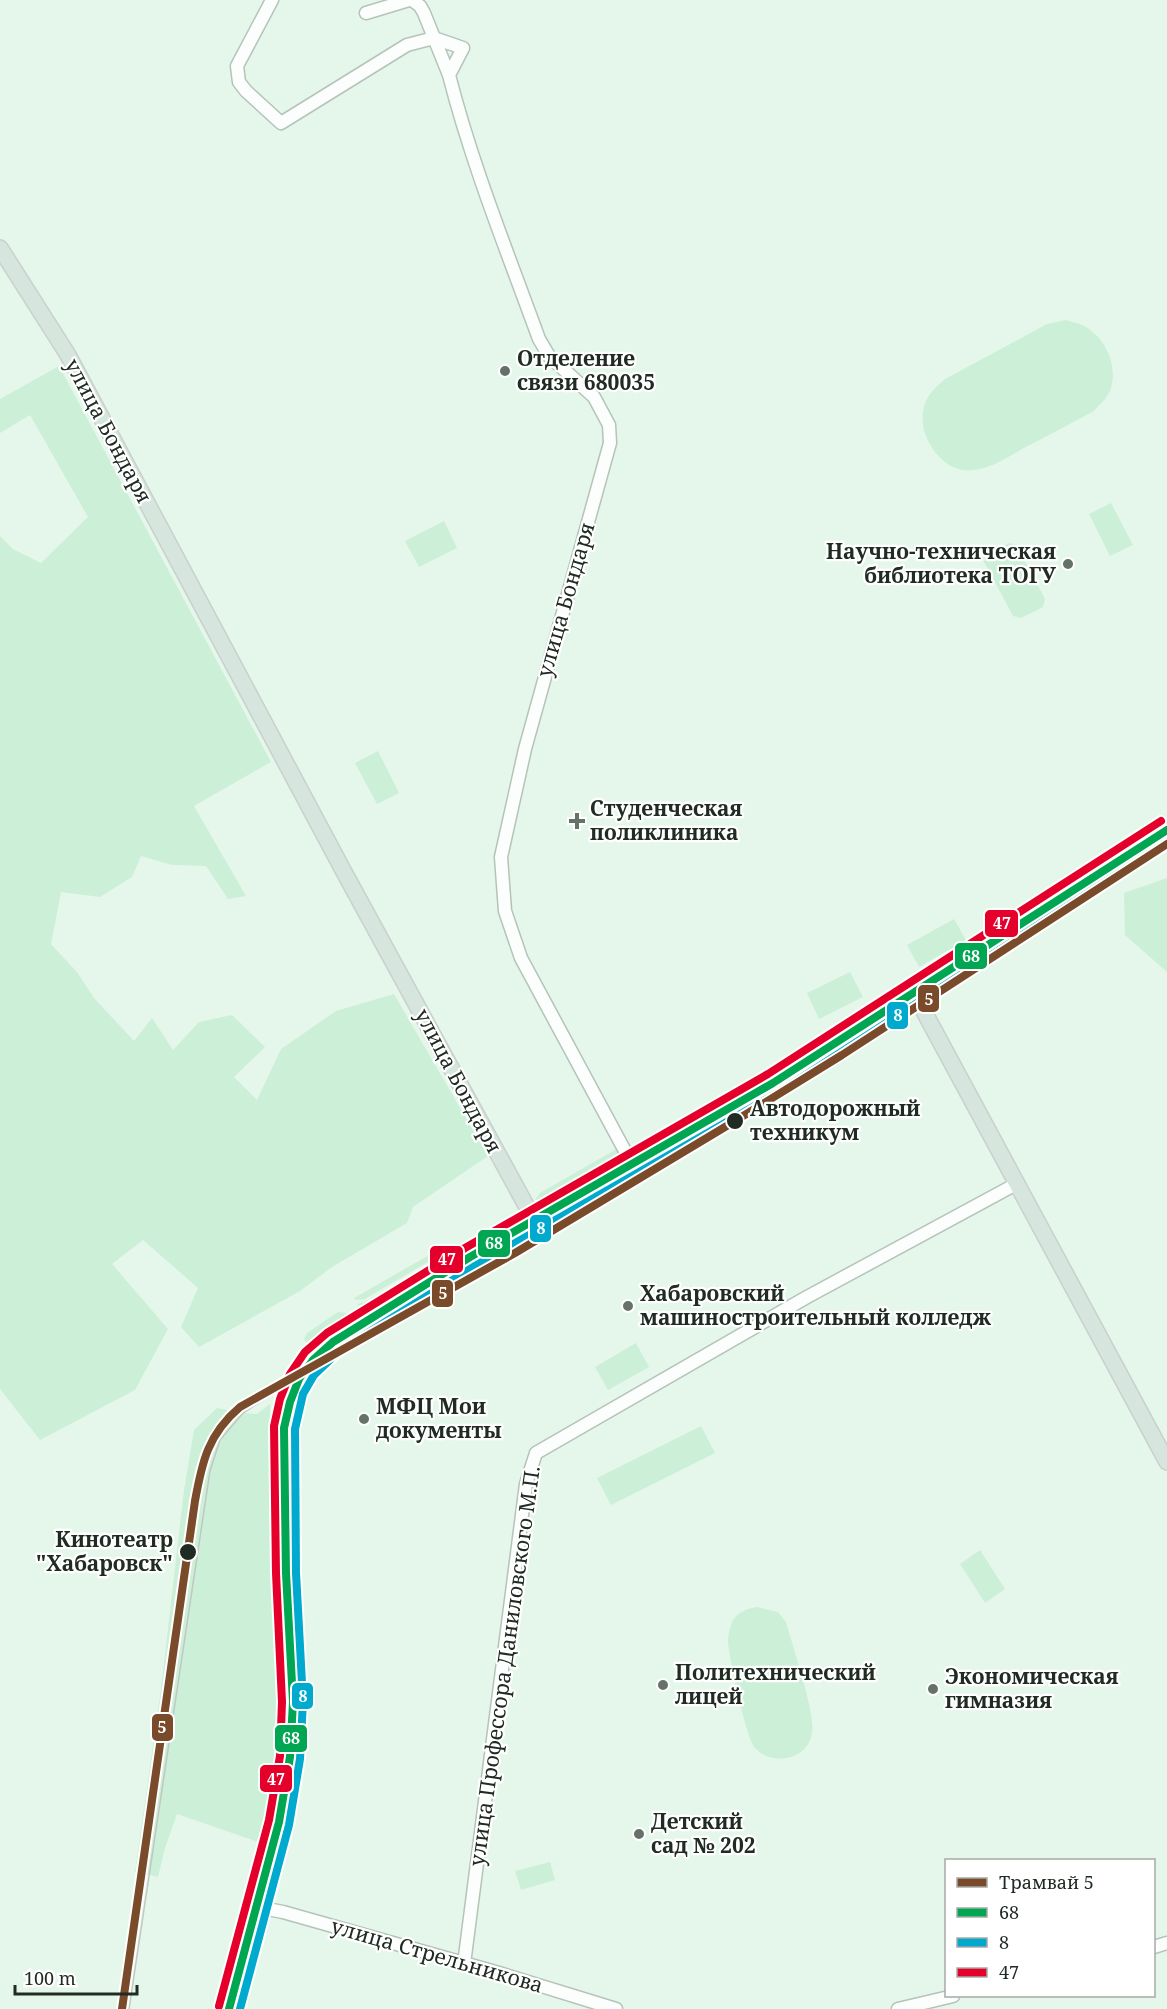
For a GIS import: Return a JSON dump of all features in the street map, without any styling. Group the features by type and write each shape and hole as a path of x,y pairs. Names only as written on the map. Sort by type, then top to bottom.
{"main road":[{"name":"улица Бондаря","path":"0,248 68,355 328,843 534,1221"},
{"path":"229,2009 279,1822 290,1757 293,1702 286,1573 283,1452 287,1408 297,1381 312,1359 333,1342 534,1221 773,1083 1167,830"},
{"path":"914,993 1167,1462"}],"street":[{"path":"272,0 237,66 239,82 281,123 407,45 434,38 463,48 449,75"},
{"path":"366,13 410,0"},
{"name":"улица Бондаря","path":"410,0 420,6 424,13 449,75 471,150 538,339 549,356 594,397 609,425 610,443 605,465 525,749 501,857 505,911 521,958 632,1164"},
{"name":"улица Профессора Даниловского М.П.","path":"464,1964 526,1484 536,1453 807,1297 1018,1183"},
{"name":"улица Стрельникова","path":"257,1907 283,1912 616,2009"},
{"path":"898,2009 945,1997"}],"green space":[{"path":"1066,320 1082,325 1104,344 1111,361 1113,379 1110,392 1104,401 1094,411 987,467 974,470 957,469 942,460 931,446 924,430 924,407 933,390 945,379 1047,324"},
{"path":"59,366 271,762 194,806 246,896 228,899 206,866 172,865 141,856 132,877 100,897 61,892 51,944 77,972 94,998 134,1041 152,1018 173,1050 199,1022 232,1015 265,1047 234,1077 257,1100 281,1049 336,1011 394,994 488,1156 413,1207 407,1223 332,1267 300,1291 199,1347 181,1327 198,1288 143,1240 112,1264 168,1329 135,1390 40,1440 0,1389 0,536 13,549 41,563 88,517 30,415 0,433 0,399"},
{"path":"1111,503 1133,545 1110,556 1089,514"},
{"path":"444,521 457,548 419,567 405,541"},
{"path":"1009,543 1016,545 1045,599 1043,607 1021,618 1013,616 984,562 986,556"},
{"path":"378,751 399,793 377,804 355,763"},
{"path":"1167,878 1167,972 1125,935 1124,893"},
{"path":"954,919 966,940 919,967 907,945"},
{"path":"850,972 863,997 819,1019 807,993"},
{"path":"620,1147 624,1156 622,1161 615,1166 593,1172 547,1199 535,1200 540,1193"},
{"path":"474,1239 474,1243 384,1294 376,1305 363,1309 357,1304 365,1302"},
{"path":"431,1254 438,1256 365,1299 355,1300 354,1298"},
{"path":"338,1312 349,1316 343,1325 325,1339 308,1345 304,1339 307,1333"},
{"path":"636,1343 649,1367 608,1390 595,1367"},
{"path":"270,1404 275,1572 287,1689 287,1740 274,1819 258,1842 177,1814 158,1877 135,1872 161,1689 184,1490 194,1430 217,1408 257,1414"},
{"path":"701,1426 715,1453 611,1505 597,1478"},
{"path":"980,1550 1005,1589 985,1603 960,1564"},
{"path":"757,1607 778,1612 786,1622 810,1711 812,1733 809,1742 797,1755 788,1758 779,1759 762,1754 751,1741 729,1651 728,1636 733,1620 738,1614"},
{"path":"550,1862 555,1880 521,1890 515,1871"}],"tram line":[{"name":"5","path":"122,2009 195,1501 200,1474 208,1450 229,1417 240,1407 515,1253 735,1121 842,1055 1167,844"},
{"path":"129,2009 210,1471 220,1440 243,1413 272,1394 578,1220 845,1059 1167,849"}],"transit line":[{"name":"47","path":"219,2006 269,1820 280,1756 282,1702 276,1573 274,1426 280,1399 290,1374 305,1352 327,1333 465,1248 768,1074 1161,821"},
{"name":"68","path":"229,2009 279,1822 290,1757 293,1702 286,1573 284,1428 290,1402 299,1379 313,1360 333,1342 470,1257 773,1083 1167,830"},
{"name":"8","path":"240,2009 289,1825 300,1759 303,1701 296,1573 295,1429 303,1394 314,1375 339,1351 475,1266 779,1092 1167,842"}],"place":[{"name":"Отделение связи 680035","path":"505,371"},
{"name":"Научно-техническая библиотека ТОГУ","path":"1068,564"},
{"name":"Студенческая поликлиника","path":"577,821"},
{"name":"Автодорожный техникум","path":"735,1121"},
{"name":"Хабаровский машиностроительный колледж","path":"628,1306"},
{"name":"МФЦ Мои документы","path":"364,1419"},
{"name":"Кинотеатр \"Хабаровск\"","path":"188,1552"},
{"name":"Политехнический лицей","path":"663,1685"},
{"name":"Экономическая гимназия","path":"933,1689"},
{"name":"Детский сад № 202","path":"639,1834"}]}
